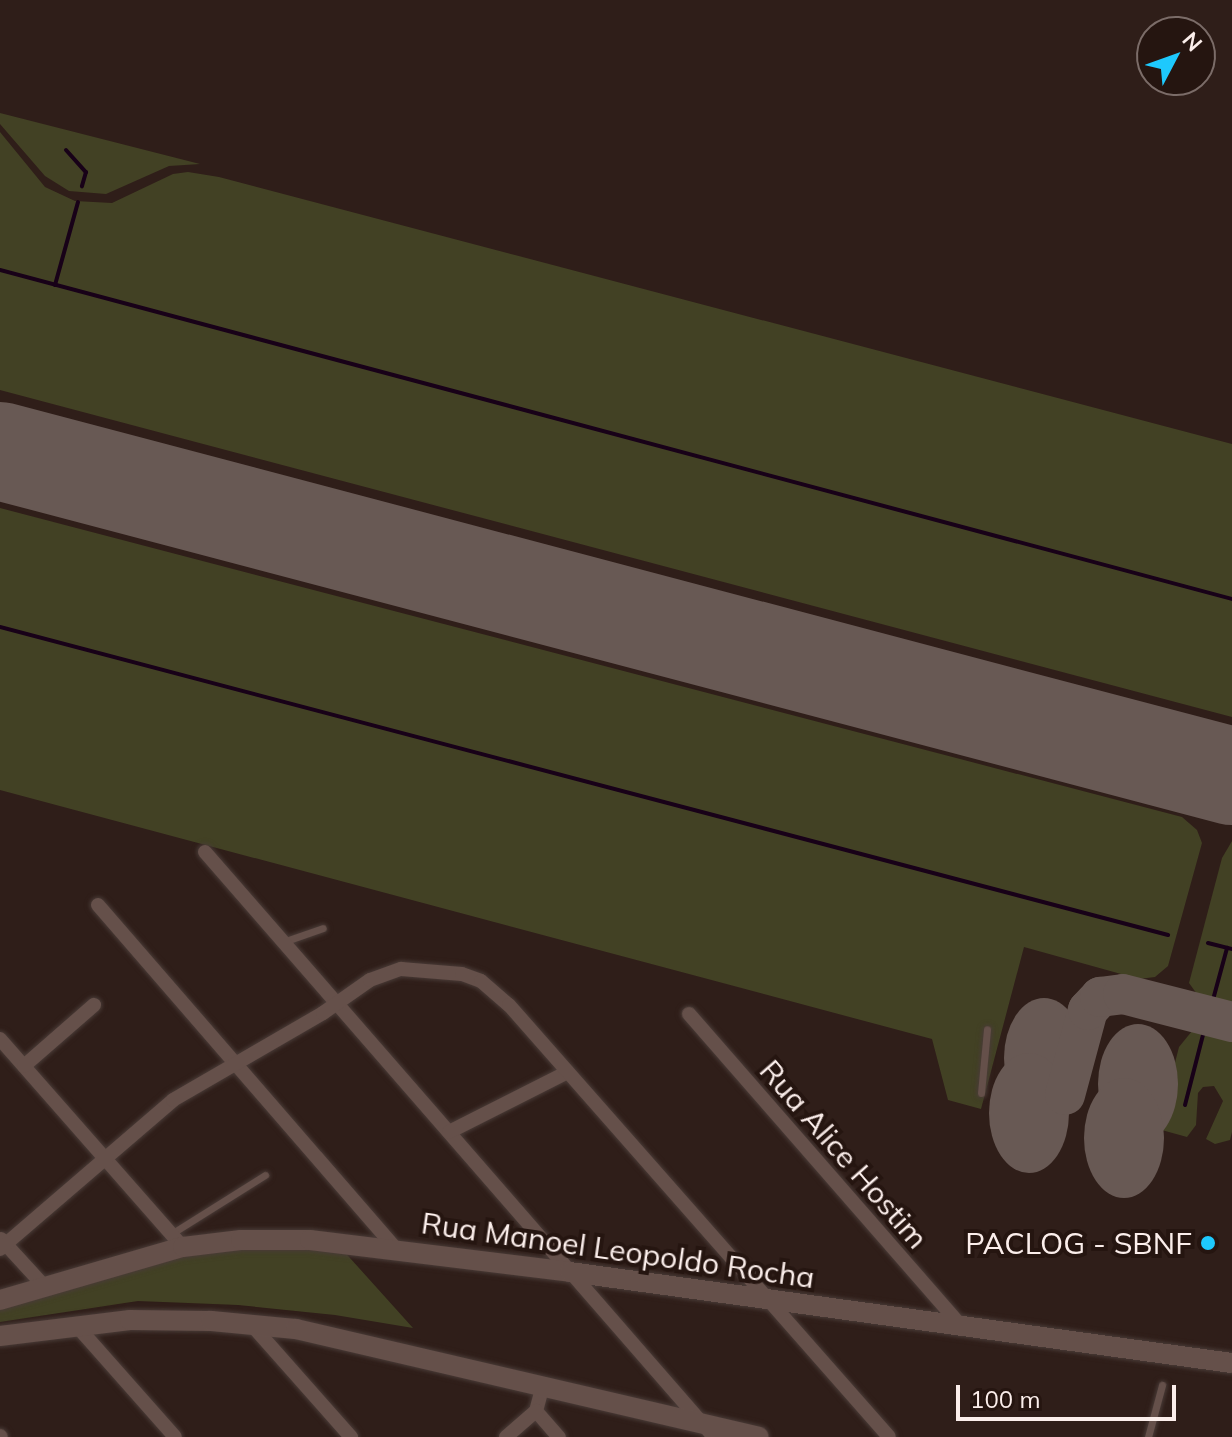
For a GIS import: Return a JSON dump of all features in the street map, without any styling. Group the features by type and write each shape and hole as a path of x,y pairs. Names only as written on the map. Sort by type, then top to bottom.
{"main road":[{"name":"Rua Manoel Leopoldo Rocha","path":"0,1300 177,1241 310,1240 570,1272 1232,1363"},
{"path":"0,1336 76,1325 176,1320 251,1324 359,1341 543,1385 708,1430 759,1437"}],"street":[{"path":"205,852 708,1430"},
{"path":"98,905 400,1252"},
{"path":"44,1286 2,1243 173,1100 370,980 401,969 462,974 495,990 889,1437"},
{"path":"24,1066 94,1005"},
{"name":"Rua Alice Hostim","path":"689,1014 962,1327"},
{"path":"0,1039 177,1241"},
{"path":"449,1132 568,1072"},
{"path":"251,1324 351,1437"},
{"path":"76,1325 175,1437"},
{"path":"506,1437 536,1411 543,1385"},
{"path":"536,1411 559,1437"}],"lane":[{"path":"283,942 323,928"},
{"path":"981,1093 987,1029"},
{"path":"177,1241 265,1175"},
{"path":"1148,1437 1162,1385"}],"shaded area":[{"path":"0,113 200,164 169,166 106,194 69,191 45,176 0,124"},
{"path":"0,132 45,187 75,201 112,203 173,174 188,172 219,177 1232,444 1232,717 0,390"},
{"path":"0,508 1182,817 1197,830 1202,843 1168,966 1155,977 1139,979 1024,947 981,1109 948,1100 932,1039 0,790"},
{"path":"1232,841 1232,1009 1202,1001 1189,983 1222,858"},
{"path":"1208,1028 1232,1035 1232,1132 1230,1140 1215,1144 1206,1139 1223,1101 1214,1086 1203,1087 1198,1093 1196,1125 1187,1137 1158,1129 1179,1047 1192,1031"},
{"path":"341,1248 413,1328 335,1315 238,1305 138,1301 0,1322 0,1307 186,1256 228,1249"}],"waterway":[{"path":"66,150 86,172 82,186"},
{"path":"55,285 78,202"},
{"path":"0,270 1232,599"},
{"path":"0,627 1168,935"},
{"path":"1208,943 1232,949"},
{"path":"1214,996 1227,948"},
{"path":"1185,1105 1203,1035"}],"taxiway":[{"path":"1065,1095 1088,1010 1100,997 1123,994 1232,1022"},
{"path":"1033,1018 1042,1027 1033,1036 1024,1027 1033,1018"},
{"path":"1127,1044 1136,1053 1127,1062 1118,1053 1127,1044"},
{"path":"1018,1073 1027,1082 1018,1091 1009,1082 1018,1073"},
{"path":"1113,1098 1122,1107 1113,1116 1104,1107 1113,1098"}],"runway":[{"path":"0,451 1232,776"}],"place":[{"name":"PACLOG - SBNF","path":"1208,1243"}]}
